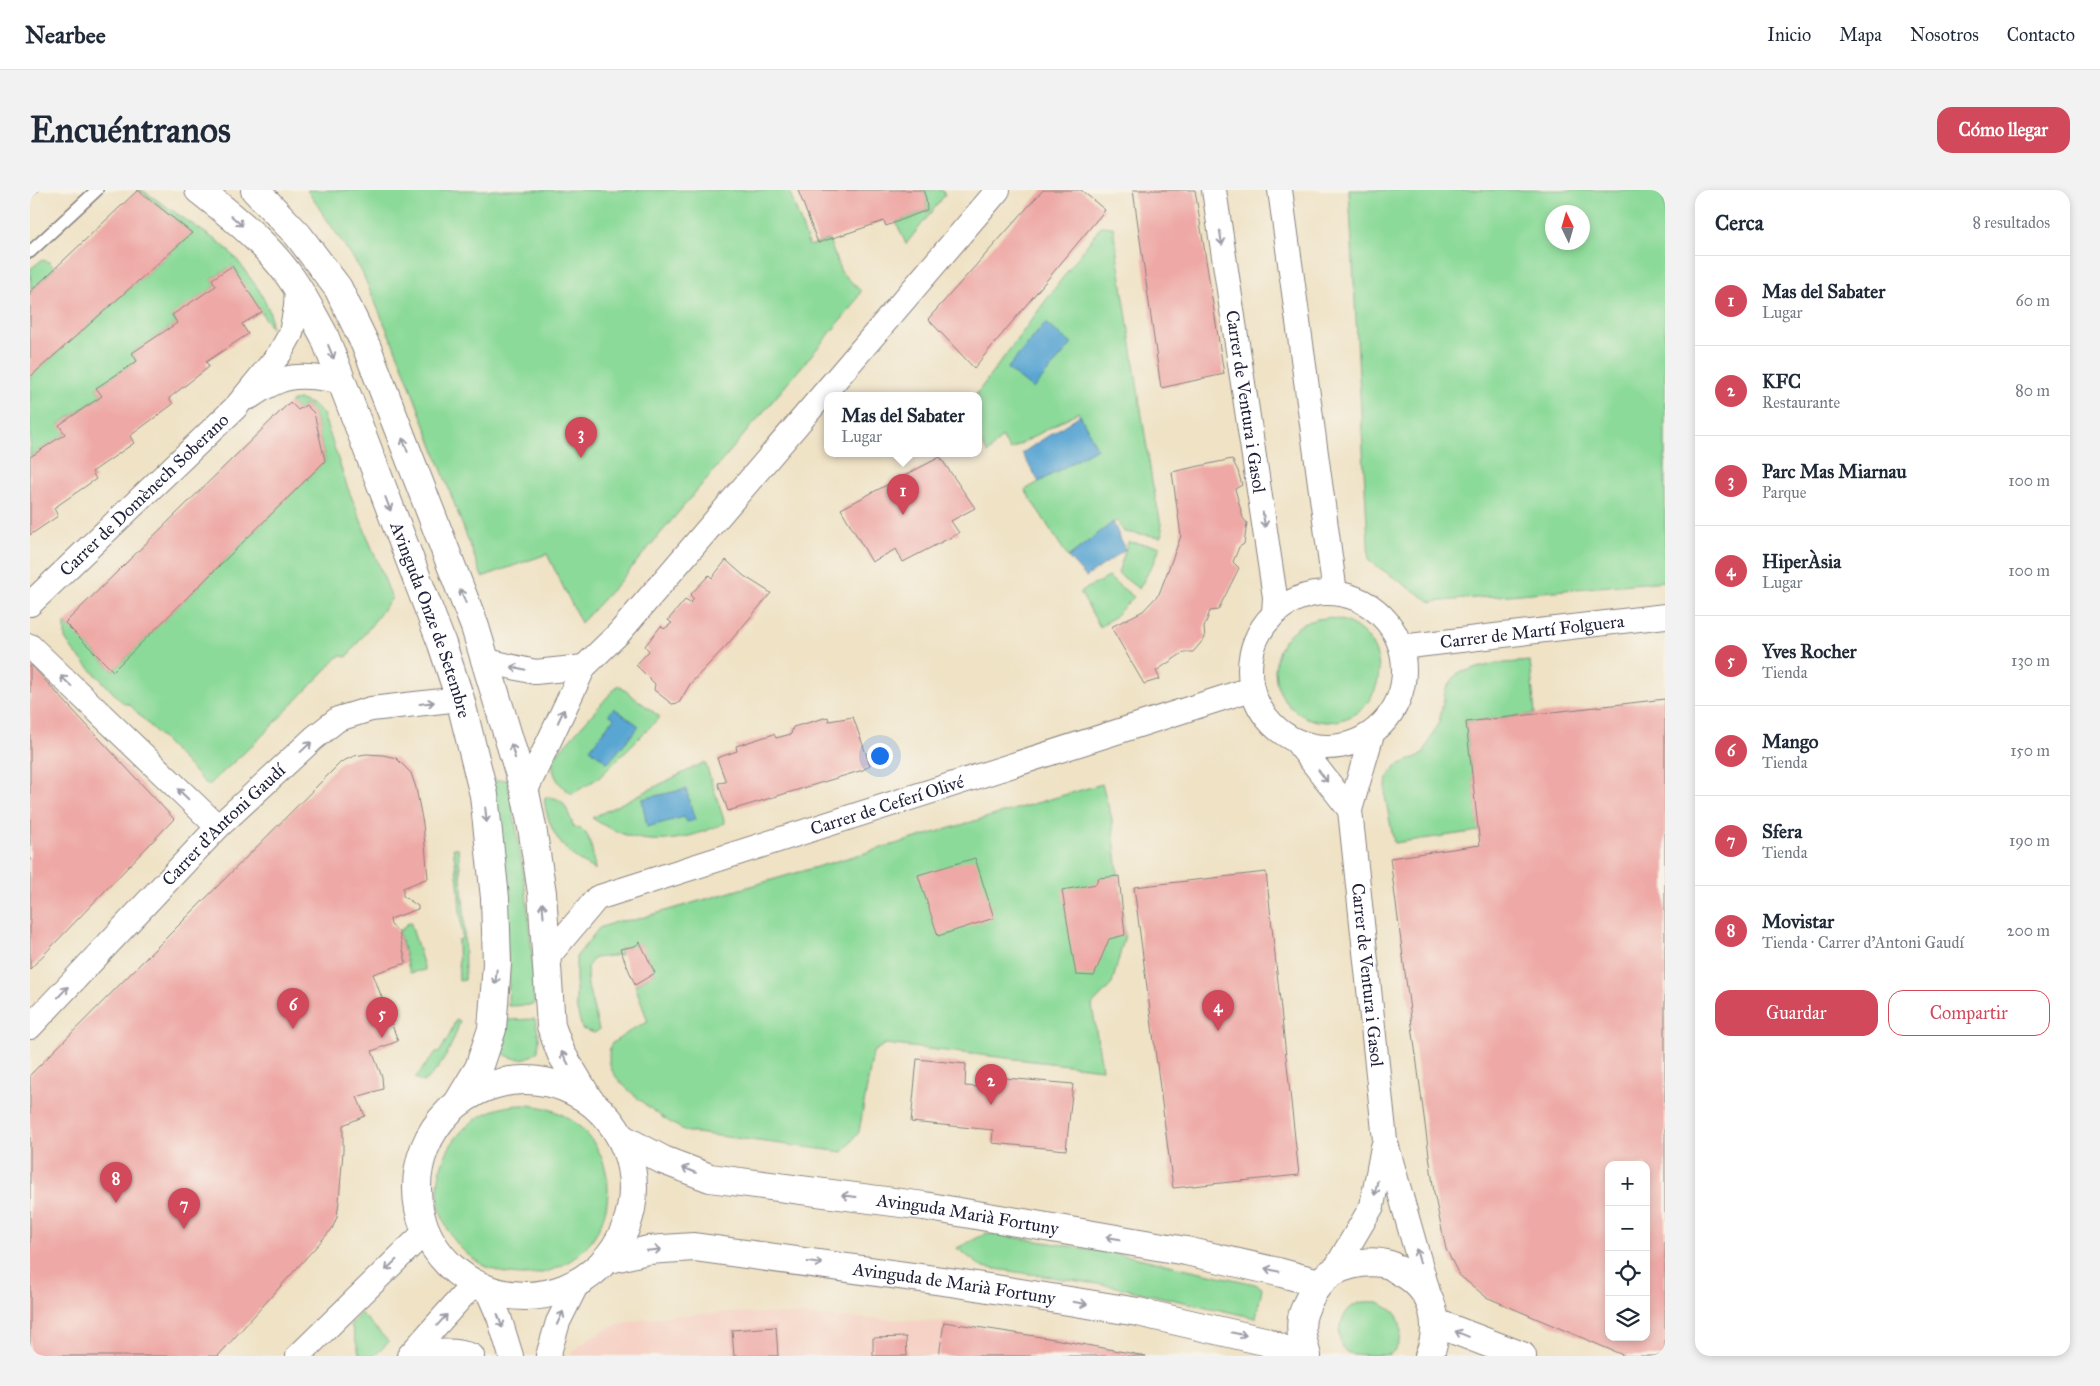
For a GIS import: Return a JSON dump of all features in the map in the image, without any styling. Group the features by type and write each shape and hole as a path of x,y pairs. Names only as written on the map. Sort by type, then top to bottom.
{"main road":[{"name":"Avinguda Onze de Setembre","path":"200,190 236,220 270,254 297,286 324,334 442,644 460,699 484,795 495,898 497,964 492,1029 479,1068 459,1101"},
{"name":"Avinguda Onze de Setembre","path":"255,190 298,234 338,288 374,366 487,661 525,792 542,892 551,1026 561,1053 590,1100"},
{"path":"522,1079 557,1084 590,1100 615,1126 621,1138 630,1159 634,1194 626,1229 606,1260 578,1282 544,1294 508,1295 480,1285 445,1261 426,1231 417,1197 420,1160 435,1128 459,1101 486,1086 522,1079"},
{"name":"Avinguda Marià Fortuny","path":"621,1138 663,1160 710,1178 924,1206 1186,1251 1278,1272 1326,1277"},
{"name":"Avinguda de Marià Fortuny","path":"606,1260 648,1250 694,1246 928,1279 1138,1312 1264,1340 1299,1356"},
{"path":"1307,1356 1301,1334 1303,1312 1326,1277 1361,1262 1390,1265 1414,1280 1433,1313 1434,1343 1429,1356"},
{"path":"1433,1313 1522,1356"}],"street":[{"path":"825,392 998,190"},
{"name":"Carrer de Ventura i Gasol","path":"1214,190 1275,597 1274,613"},
{"path":"1280,190 1335,592"},
{"name":"Carrer de Domènech Soberano","path":"30,604 236,407 280,353 291,333 296,307 297,286"},
{"name":"Carrer de Domènech Soberano","path":"236,407 262,388 290,376 304,376 342,382"},
{"path":"525,792 584,667 619,633 824,393"},
{"path":"1335,592 1354,597 1378,610 1396,633 1405,658 1404,686 1394,711 1372,734 1347,745 1322,748 1296,741 1273,726 1262,713 1252,690 1250,662 1258,635 1274,613 1308,594 1335,592"},
{"name":"Carrer de Martí Folguera","path":"1401,647 1665,616"},
{"path":"30,646 218,827"},
{"path":"487,661 535,672 584,667"},
{"name":"Carrer de Ceferí Olivé","path":"546,959 597,898 1252,690"},
{"name":"Carrer d'Antoni Gaudí","path":"30,1027 218,827 314,738 338,720 371,709 460,699"},
{"name":"Carrer de Ventura i Gasol","path":"1372,734 1350,810 1385,1140 1433,1313"},
{"path":"1296,741 1350,810"},
{"name":"Carrer de Ventura i Gasol","path":"1326,1277 1372,1206 1385,1140"},
{"path":"298,1356 426,1231"},
{"path":"548,1356 558,1322 578,1282"},
{"path":"409,1356 480,1285 499,1317 511,1356"},
{"path":"414,1356 441,1350 466,1353 472,1356"}],"lane":[{"path":"30,252 96,190"}],"shaded area":[{"path":"730,1312 944,1322 939,1356 572,1356 572,1353 586,1341 611,1327 638,1320 667,1316"}],"green space":[{"path":"138,190 142,190 223,245 238,261 259,290 270,312 271,328 232,266 212,279 216,286 172,316 177,323 132,353 137,361 96,388 102,396 59,424 65,434 30,457 30,377 192,233"},
{"path":"307,190 789,190 809,246 829,240 841,272 861,291 853,306 622,579 581,623 547,554 482,577 401,362 361,270"},
{"path":"923,190 942,190 945,195 906,244 896,222 927,210"},
{"path":"1349,190 1665,190 1665,581 1431,602 1369,561"},
{"path":"1101,226 1113,227 1152,481 1163,534 1161,537 1124,532 1117,521 1068,557 1025,490 1097,448 1078,412 1010,450 1002,437 988,453 982,444 982,392 978,392"},
{"path":"42,260 49,262 55,268 31,291 30,269"},
{"path":"299,399 313,405 323,414 347,486 392,598 347,657 339,656 261,737 208,786 129,704 124,704 74,652 65,639 65,623 113,671 325,461 314,413 306,405 298,410 290,402"},
{"path":"1128,542 1160,546 1155,560 1139,589 1118,573"},
{"path":"1108,577 1134,597 1114,617 1100,627 1080,592"},
{"path":"1327,618 1347,622 1356,626 1364,633 1371,641 1375,650 1379,670 1375,690 1371,699 1364,707 1356,714 1347,718 1327,722 1307,718 1298,714 1290,707 1283,699 1279,690 1275,670 1279,650 1283,641 1290,633 1298,626 1307,622"},
{"path":"1530,661 1535,714 1466,722 1479,831 1394,843 1385,796 1387,778 1396,766 1423,754 1439,722 1446,688 1458,673 1493,664"},
{"path":"618,685 660,717 600,777 572,794 556,778 553,767 555,756"},
{"path":"705,762 725,823 690,836 657,840 626,835 592,818"},
{"path":"507,779 526,891 534,1005 508,1006 509,977 493,781"},
{"path":"1102,784 1112,819 1125,935 1112,984 1092,1005 1102,1069 885,1044 873,1052 859,1132 843,1152 688,1132 653,1110 617,1078 613,1073 609,1060 611,1044 636,1027 648,1022 635,985 655,973 640,943 620,949 621,955 594,958 587,967 588,986 599,1030 594,1033 582,1029 576,1006 576,957 599,928 618,921 634,920"},
{"path":"545,797 558,799 562,802 574,827 585,832 592,848 595,870 566,850 556,837 548,817"},
{"path":"453,848 458,848 464,909 465,980 459,981 458,940 462,939 458,882"},
{"path":"410,921 425,970 410,973 399,932"},
{"path":"456,1019 460,1021 442,1063 423,1082 415,1078 436,1052 439,1053"},
{"path":"535,1019 539,1038 538,1051 529,1057 521,1059 507,1056 503,1053 508,1020"},
{"path":"523,1105 548,1109 563,1115 577,1124 589,1136 598,1150 604,1165 608,1190 604,1215 598,1230 589,1244 577,1256 563,1265 548,1271 523,1275 498,1271 483,1265 469,1256 457,1244 448,1230 442,1215 438,1190 442,1165 448,1150 457,1136 469,1124 483,1115 498,1109"},
{"path":"987,1233 1120,1254 1255,1284 1262,1288 1256,1318 1112,1286 982,1267 957,1248"},
{"path":"1361,1302 1379,1302 1395,1313 1398,1318 1401,1335 1398,1346 1387,1355 1348,1353 1341,1345 1339,1331 1343,1317 1353,1306"},
{"path":"361,1313 389,1342 374,1356 360,1356 351,1324"}],"water":[{"path":"1045,323 1072,344 1033,389 1007,369"},
{"path":"1080,415 1097,448 1039,482 1022,453"},
{"path":"1113,522 1125,550 1086,577 1068,557"},
{"path":"614,708 639,726 608,763 590,749 614,718 609,714"},
{"path":"686,789 695,820 687,822 684,817 647,827 642,799"}],"building":[{"path":"30,190 39,190 30,199"},
{"path":"138,190 192,233 30,377 30,292"},
{"path":"798,190 923,190 927,210 886,226 884,221 818,243"},
{"path":"1043,190 1081,190 1105,210 974,368 928,319"},
{"path":"1133,190 1195,190 1224,374 1161,388"},
{"path":"232,266 262,312 242,324 248,334 206,362 209,367 169,398 173,404 130,436 134,443 92,472 96,479 54,508 58,516 30,535 30,457 65,434 59,425 102,396 96,388 137,361 132,353 177,323 172,315 216,286 212,279"},
{"path":"290,402 298,410 306,405 314,413 325,461 113,671 65,623"},
{"path":"940,457 975,508 951,521 959,533 903,562 896,549 872,562 841,509"},
{"path":"1232,459 1242,485 1235,489 1243,518 1247,523 1244,544 1239,547 1233,562 1239,568 1218,610 1210,611 1204,628 1205,638 1193,652 1184,652 1156,671 1160,679 1144,684 1111,627 1143,611 1159,594 1181,536 1172,472"},
{"path":"726,560 744,576 771,593 727,645 690,684 679,703 672,704 654,690 655,684 636,665 649,651 645,646 661,626 664,629 672,623 668,620 685,600 690,603 694,599 690,595 709,575 712,578"},
{"path":"30,666 174,819 30,969"},
{"path":"1665,699 1665,1356 1625,1356 1486,1297 1459,1275 1446,1249 1434,1193 1390,858 1480,845 1466,722"},
{"path":"828,717 829,721 853,717 870,765 863,770 728,811 718,783 726,782 717,758 737,751 736,746 774,734 776,738 791,734 793,727"},
{"path":"367,754 396,758 411,773 423,824 428,878 403,888 403,896 418,906 418,909 390,919 391,925 399,932 406,963 373,974 398,1041 372,1051 382,1077 383,1089 357,1097 365,1116 343,1125 339,1201 337,1217 332,1229 218,1356 30,1356 30,1075 341,762 354,756"},
{"path":"975,858 994,918 938,936 918,875"},
{"path":"1266,872 1299,1175 1173,1188 1134,887"},
{"path":"1119,876 1125,935 1109,939 1094,976 1076,975 1062,890 1096,884 1098,878"},
{"path":"640,942 655,973 635,985 620,949 635,946"},
{"path":"917,1059 966,1064 965,1086 993,1088 994,1077 1073,1084 1066,1150 992,1143 993,1130 911,1122"},
{"path":"944,1322 1054,1339 1146,1356 939,1356"},
{"path":"776,1327 778,1356 734,1356 732,1330"},
{"path":"906,1337 907,1356 873,1356 873,1338"}],"place":[{"name":"Parc Mas Miarnau","path":"581,458"},
{"name":"Mas del Sabater","path":"903,515"},
{"name":"Mango","path":"293,1029"},
{"name":"HiperÀsia","path":"1218,1031"},
{"name":"Yves Rocher","path":"382,1038"},
{"name":"KFC","path":"991,1105"},
{"name":"Movistar","path":"116,1203"},
{"name":"Sfera","path":"184,1229"}]}
